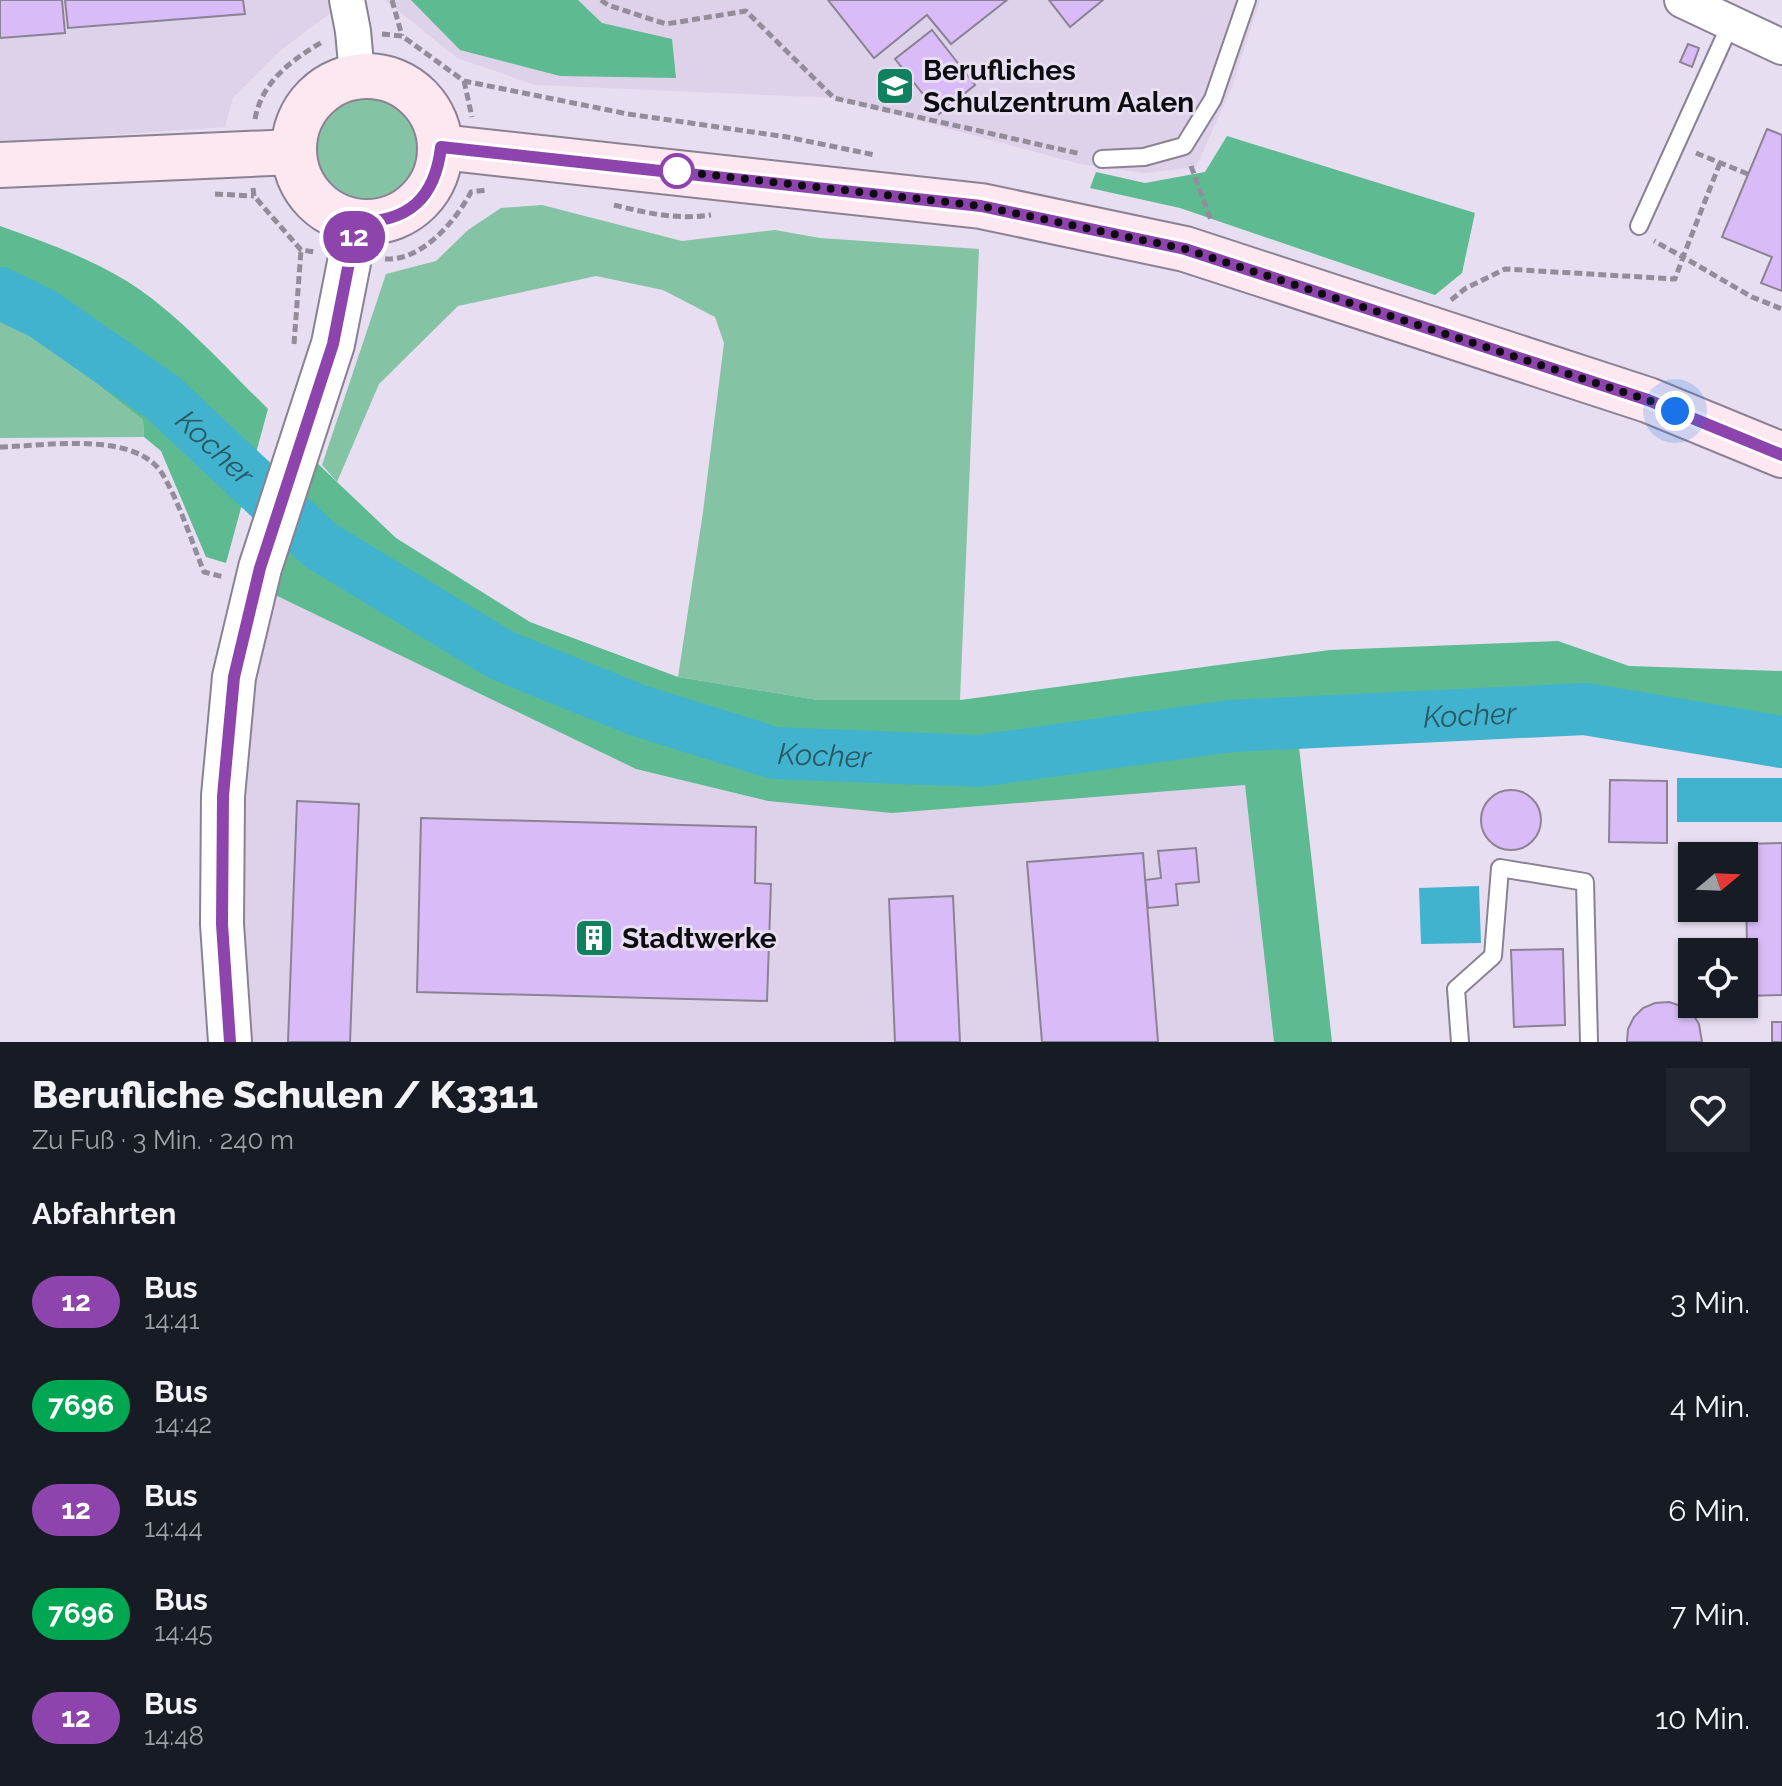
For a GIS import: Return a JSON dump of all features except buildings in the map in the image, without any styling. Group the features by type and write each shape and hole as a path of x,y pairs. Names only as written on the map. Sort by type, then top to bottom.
{"main road":[{"path":"357,75 381,76 404,85 423,101 436,122 441,147 439,168 431,188 417,204 399,216 378,222 354,240 332,214 312,198 299,177 293,152 296,130 304,110 318,94 336,82 357,75"},
{"path":"441,147 981,206 1185,249 1648,400 1782,455"},
{"path":"0,165 293,152"}],"street":[{"path":"1682,0 1782,47"},
{"path":"350,16 357,75"},
{"path":"230,1042 222,924 223,796 234,677 258,576 333,344 354,240"}],"lane":[{"path":"1102,159 1144,157 1184,146 1213,99 1247,0"},
{"path":"1639,226 1731,23"},
{"path":"1460,1042 1456,989 1493,956 1500,868 1585,882 1589,1042"}],"path":[{"path":"392,0 402,36"},
{"path":"601,0 666,24 746,11 834,98 1102,159"},
{"path":"495,189 471,192 458,216 437,238 396,259 354,240 301,250 254,196 249,152 256,111 277,73 321,43 350,16 402,36 464,81 628,114 787,137"},
{"path":"1676,144 1748,174"},
{"path":"1184,146 1214,228"},
{"path":"1448,302 1466,288 1505,269 1675,279 1720,163"},
{"path":"603,202 643,212 692,218 719,214"},
{"path":"1639,226 1649,238 1752,297 1782,309"},
{"path":"0,447 110,444 139,451 162,472 204,572 258,576"}],"shaded area":[{"path":"0,0 330,0 332,12 281,50 233,98 225,127 0,143"},
{"name":"Berufliches Schulzentrum Aalen","path":"385,0 1260,0 1232,87 1196,167 1145,173 1080,164 834,98 535,85 457,58"},
{"name":"Stadtwerke","path":"269,592 636,769 768,801 892,813 1245,784 1274,1042 248,1042 234,798"}],"green space":[{"path":"411,0 578,0 602,23 672,39 676,78 560,76 460,50"},
{"path":"371,94 392,98 410,110 422,128 426,149 422,170 410,188 392,200 371,204 350,200 332,188 320,170 316,149 320,128 332,110 350,98"},
{"path":"1227,136 1475,213 1462,273 1435,295 1180,208 1090,188 1096,172 1145,183 1205,172"},
{"path":"542,205 682,241 775,230 820,238 979,249 960,700 818,700 678,677 724,343 715,317 663,290 596,276 458,306 379,384 337,482 322,465 386,274 436,261 468,230 501,208"},
{"path":"0,226 80,257 125,280 163,307 200,340 268,409 226,563 206,557 161,451 144,437 143,420 15,320 0,312"},
{"path":"0,312 15,320 143,420 144,437 0,438"},
{"path":"317,463 396,538 530,622 678,677 818,700 960,700 1330,650 1558,641 1629,666 1782,671 1782,758 1580,724 1298,738 1332,1042 1274,1042 1245,785 892,813 768,801 636,769 269,592"}],"water":[{"path":"1677,778 1782,778 1782,822 1677,822"},
{"path":"1479,886 1481,943 1421,944 1419,888"}],"waterway":[{"name":"Kocher","path":"0,293 43,314 162,397 320,545 501,655 637,710 774,753 979,761 1231,726 1585,709 1782,742"}],"bus line":[{"name":"12","path":"230,1042 222,924 223,796 234,677 260,568 333,344 357,222 378,222 399,216 417,204 431,188 439,168 441,147 981,206 1185,249 1648,400 1782,455"}],"place":[{"name":"Berufliches Schulzentrum Aalen","path":"895,86"},
{"name":"Stadtwerke","path":"594,938"}],"route":[{"path":"677,171 668,170 981,206 1185,249 1675,411"}]}
